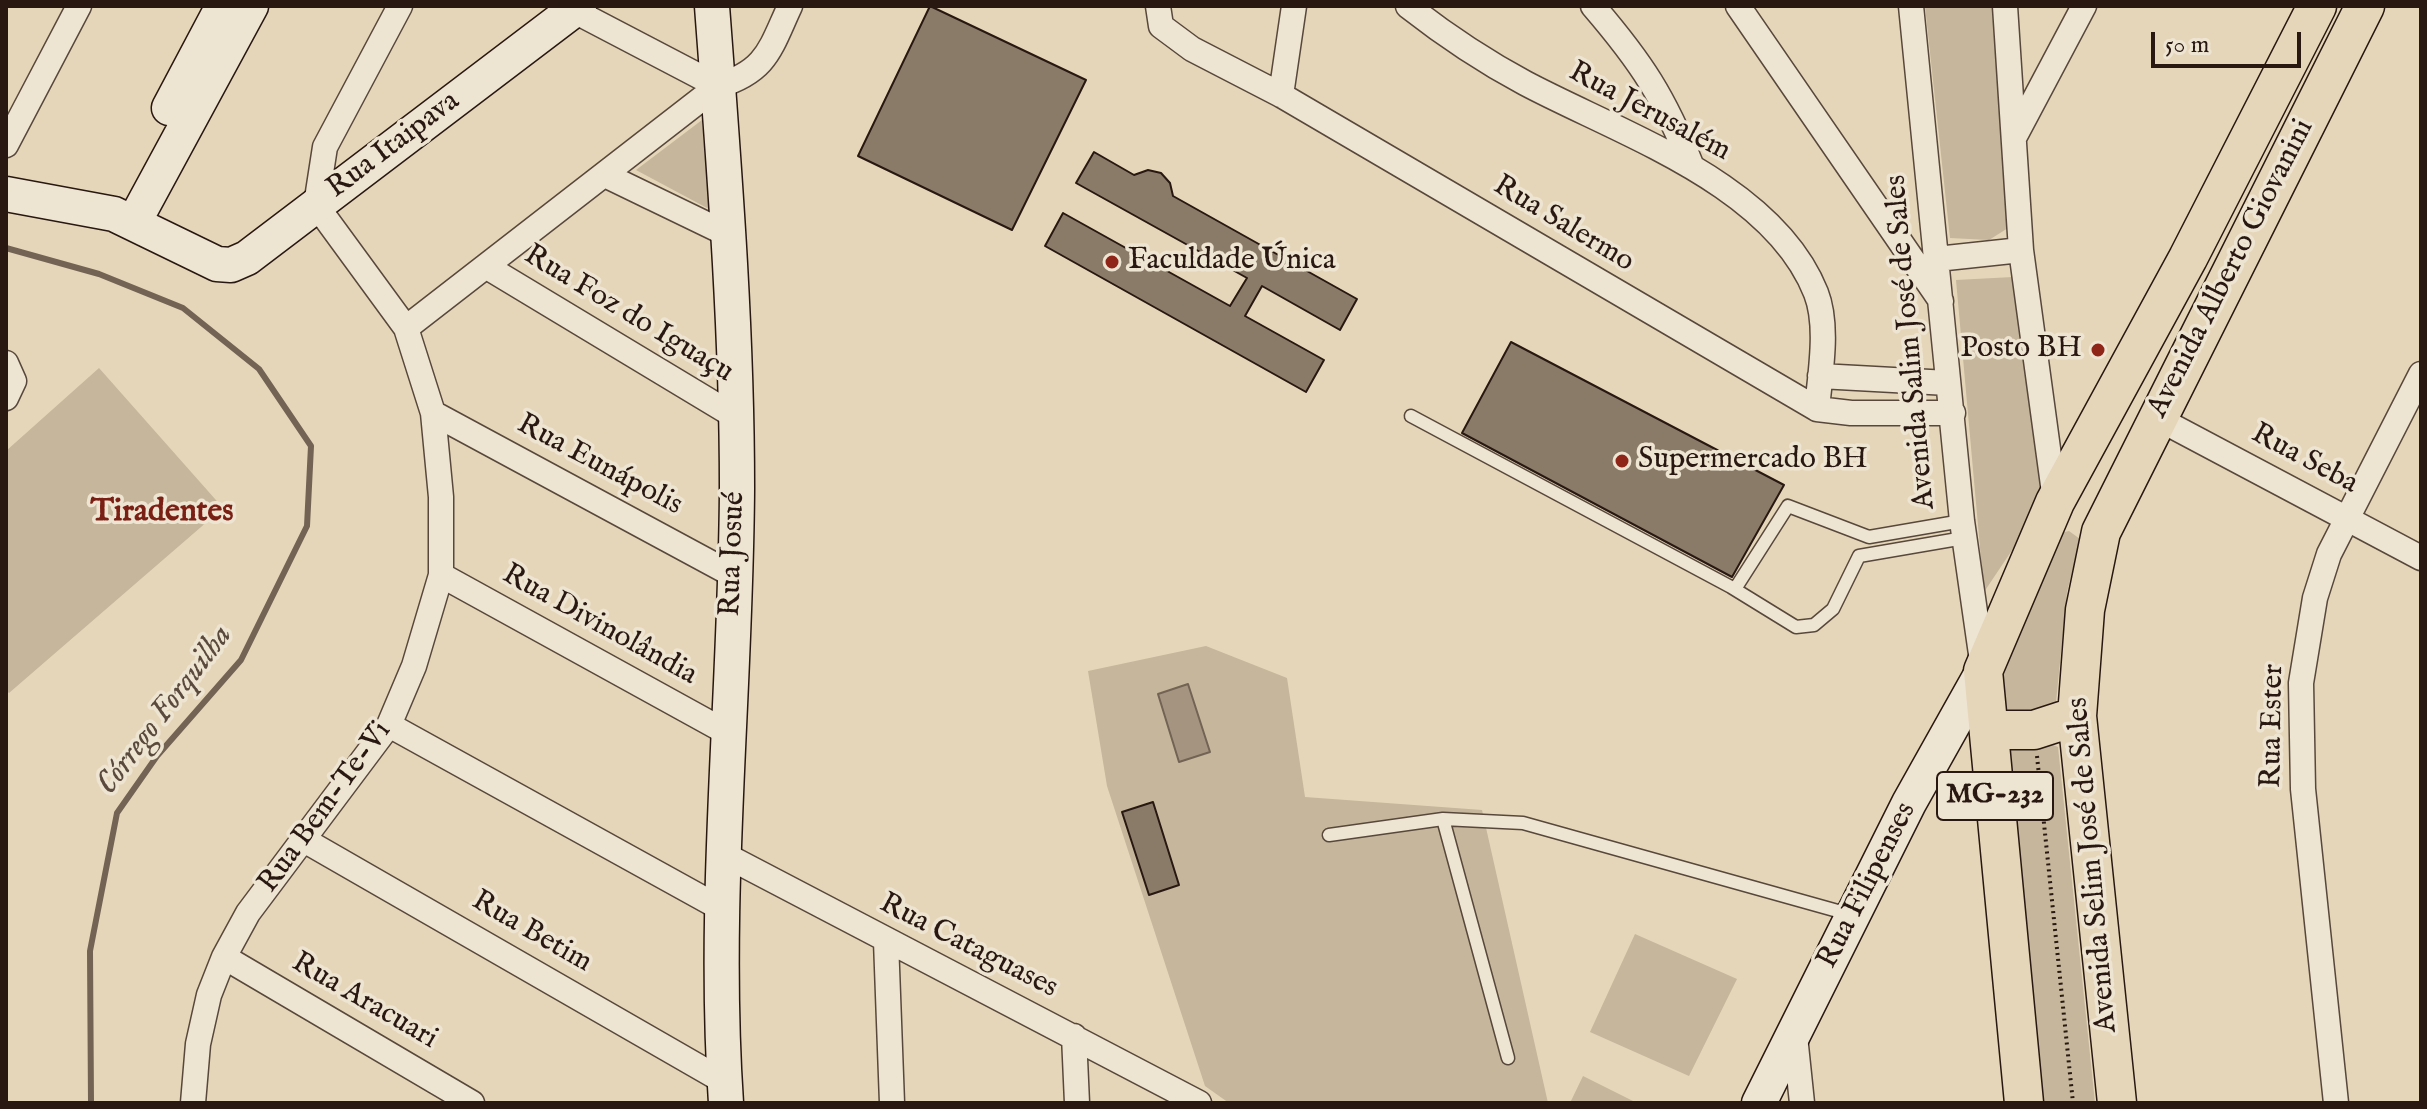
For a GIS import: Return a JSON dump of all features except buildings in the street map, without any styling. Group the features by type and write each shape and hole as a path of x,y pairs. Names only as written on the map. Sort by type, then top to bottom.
{"main road":[{"name":"Avenida Alberto Giovanini","path":"2055,502 2188,258 2317,6"},
{"name":"Avenida Alberto Giovanini","path":"2101,532 2365,6"},
{"path":"2188,258 2227,277"},
{"path":"2055,502 2090,519 2101,532"},
{"name":"MG-232","path":"2024,1103 1983,671 2055,502"},
{"name":"Avenida Selim José de Sales","path":"2101,532 2085,610 2077,716 2117,1103"},
{"path":"1989,730 2034,730 2077,716"}],"street":[{"path":"6,145 79,6"},
{"path":"124,218 223,6"},
{"path":"124,218 251,6"},
{"path":"316,205 325,147 400,6"},
{"name":"Rua Josué","path":"712,6 736,417 735,576 726,732 722,909 726,1092"},
{"path":"406,328 718,86 755,71 766,59 790,6"},
{"path":"1281,95 1294,6"},
{"name":"Rua Jerusalém","path":"1408,6 1443,33 1524,82 1692,167 1766,224 1801,264 1817,296 1820,376 1817,409"},
{"path":"1593,6 1638,59 1660,94 1692,167"},
{"path":"1738,6 1942,303"},
{"name":"Avenida Salim José de Sales","path":"1911,6 1963,530 1983,671"},
{"path":"2005,6 2021,250 2055,502"},
{"path":"2013,141 2084,6"},
{"path":"573,7 718,86"},
{"name":"Rua Itaipava","path":"124,218 202,258 231,265 247,258 573,7"},
{"name":"Rua Salermo","path":"1159,16 1192,49 1281,95 1817,409 1851,413 1953,413"},
{"path":"605,175 727,234"},
{"path":"6,194 124,218"},
{"name":"Rua Bem-Te-Vi","path":"193,1103 198,1044 209,995 224,957 248,913 389,725 414,666 441,575 441,497 433,413 406,328 316,205"},
{"path":"1937,259 2021,250"},
{"name":"Rua Foz do Iguaçu","path":"487,267 736,417"},
{"path":"6,363 14,381 6,398"},
{"name":"Rua Ester","path":"2336,1103 2303,789 2301,683 2315,598 2329,554 2421,374"},
{"path":"1820,376 1948,383"},
{"name":"Rua Eunápolis","path":"433,413 735,576"},
{"name":"Rua Seba","path":"2157,418 2421,558"},
{"name":"Rua Divinolândia","path":"441,575 726,732"},
{"name":"Rua Filipenses","path":"1759,1103 1795,1036 1852,915 1983,671"},
{"path":"389,725 722,909"},
{"name":"Rua Betim","path":"304,840 726,1092"},
{"name":"Rua Cataguases","path":"723,854 1192,1098"},
{"path":"886,941 892,1103"},
{"name":"Rua Aracuari","path":"224,957 472,1103"},
{"path":"1074,1036 1077,1103"},
{"path":"1795,1036 1802,1103"}],"lane":[{"path":"1411,416 1805,629 1833,609 1859,556 1963,530"},
{"path":"1735,589 1788,506 1869,537 1963,530"},
{"path":"1329,835 1443,819 1523,823 1852,915"},
{"path":"1443,819 1508,1058"}],"path":[{"path":"2034,730 2073,1103"}],"shaded area":[{"path":"1925,6 1997,6 2008,228 1989,240 1950,238"},
{"path":"702,120 709,209 636,170"},
{"path":"2013,277 2047,498 1984,592 1956,280"},
{"path":"99,368 223,508 9,693 6,690 6,451"},
{"path":"2069,531 2080,539 2067,592 2056,702 2051,710 2002,715 2000,666 2061,533"},
{"path":"1206,646 1287,678 1305,797 1482,810 1548,1103 1229,1103 1205,1086 1107,786 1088,671"},
{"path":"1188,684 1210,752 1179,762 1158,694"},
{"path":"2046,742 2058,747 2095,1103 2039,1103 2001,757 2010,748"},
{"path":"1635,934 1737,979 1689,1076 1590,1032"},
{"path":"1583,1076 1637,1103 1570,1103"}],"waterway":[{"name":"Córrego Forquilha","path":"6,248 99,274 183,308 259,369 311,446 307,526 241,660 157,756 117,813 90,951 91,1103"}],"place":[{"name":"Faculdade Única","path":"1112,262"},
{"name":"Posto BH","path":"2098,350"},
{"name":"Supermercado BH","path":"1622,461"}],"district":[{"name":"Tiradentes","path":"162,513"}]}
